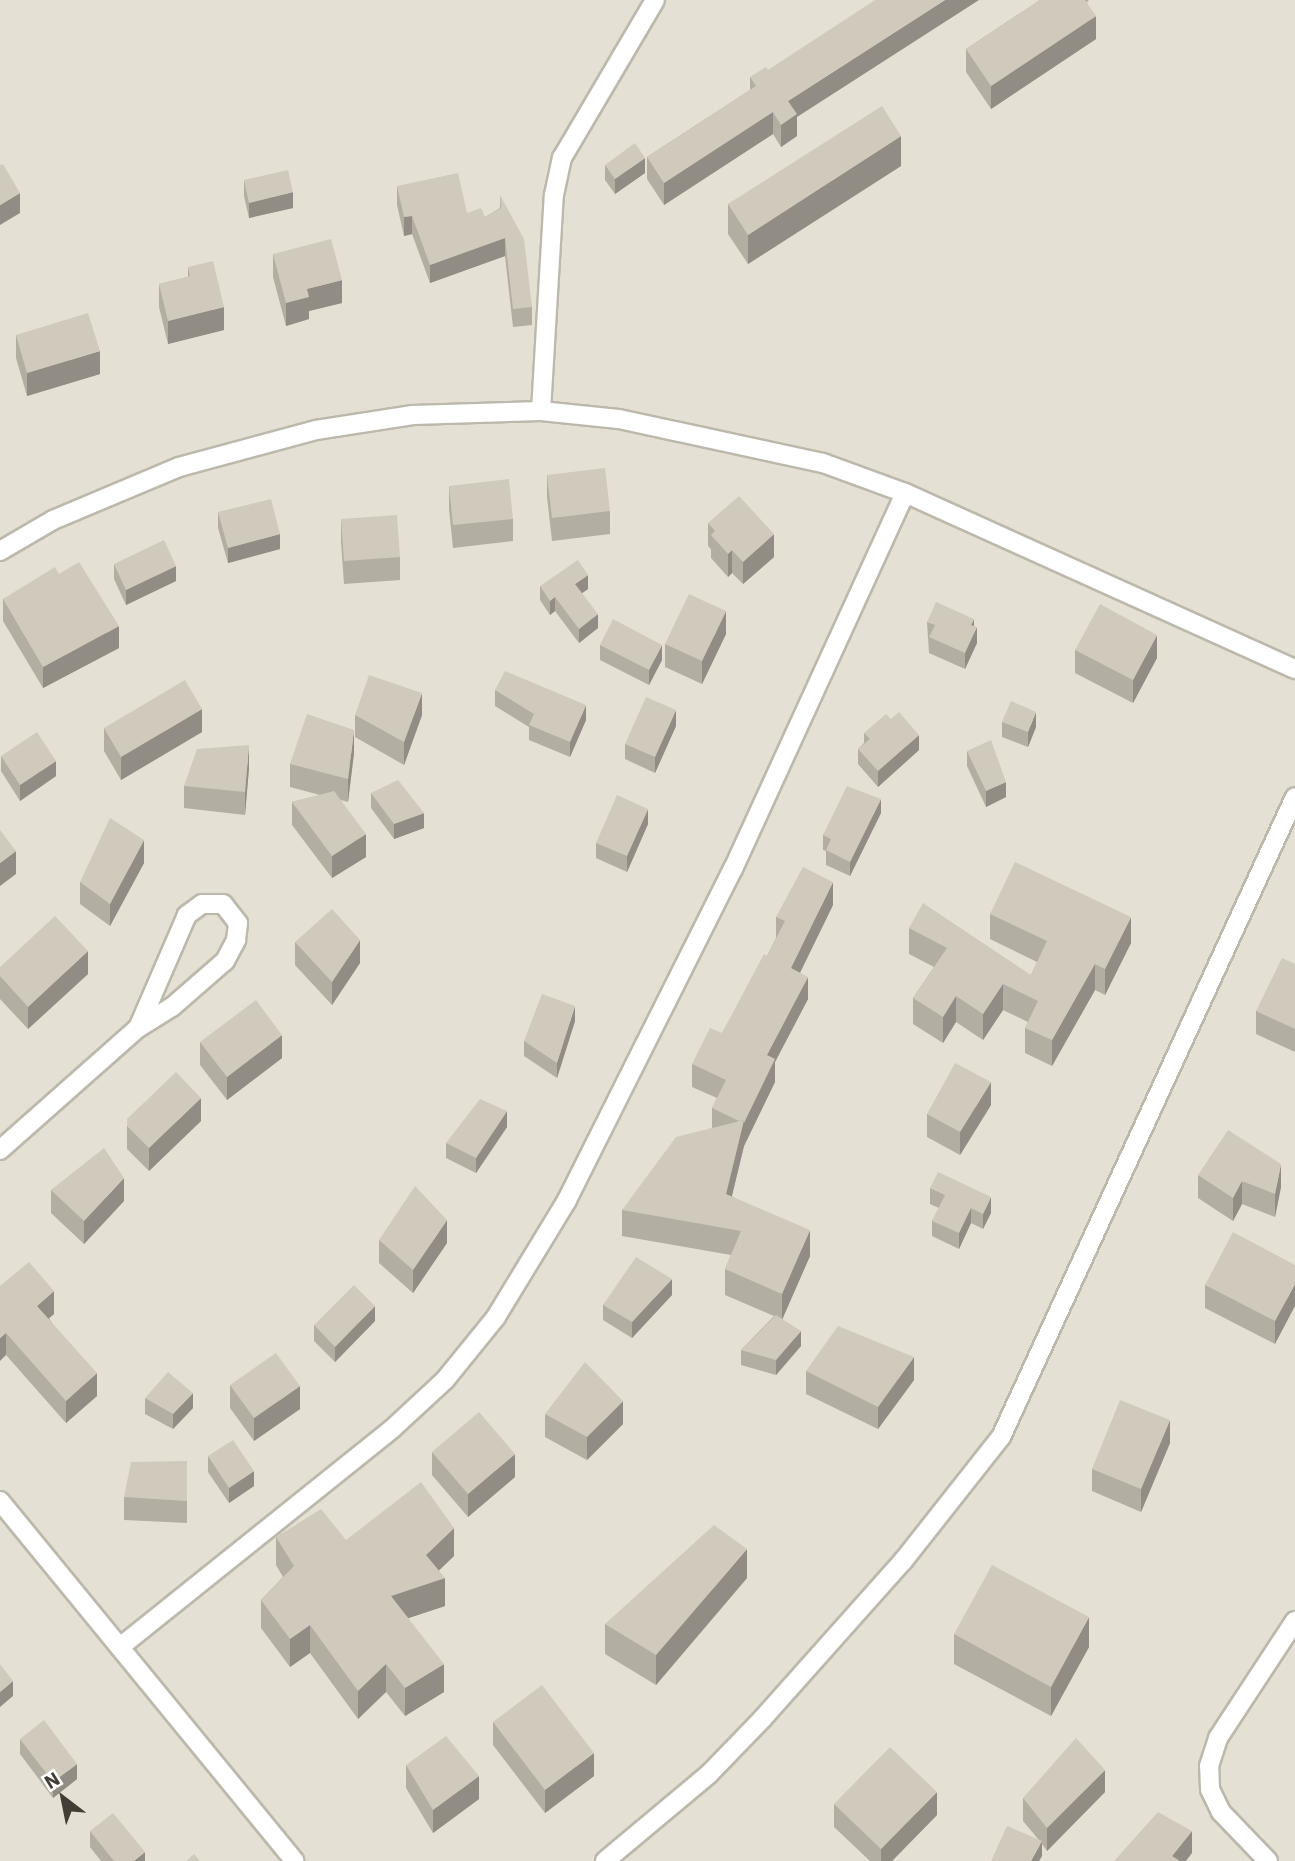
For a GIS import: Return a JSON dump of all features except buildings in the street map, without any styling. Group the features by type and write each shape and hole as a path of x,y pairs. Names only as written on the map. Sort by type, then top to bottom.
{"street":[{"path":"541,411 554,195 562,158 655,0"},
{"path":"0,551 53,520 180,467 316,430 413,415 541,411 619,419 823,463 905,493 1295,669"},
{"path":"120,1647 392,1429 444,1380 496,1317 567,1200 733,869 905,493"},
{"path":"605,1861 709,1774 763,1718 903,1561 1001,1437 1295,797"},
{"path":"0,1150 138,1028 172,1007 225,961 236,940 238,923 223,904 202,904 187,915 138,1028"},
{"path":"0,1501 295,1861"},
{"path":"1268,1861 1222,1812 1210,1789 1209,1766 1218,1738 1295,1621"}],"shaded area":[{"path":"0,0 1295,0 1295,1861 0,1861"}]}
